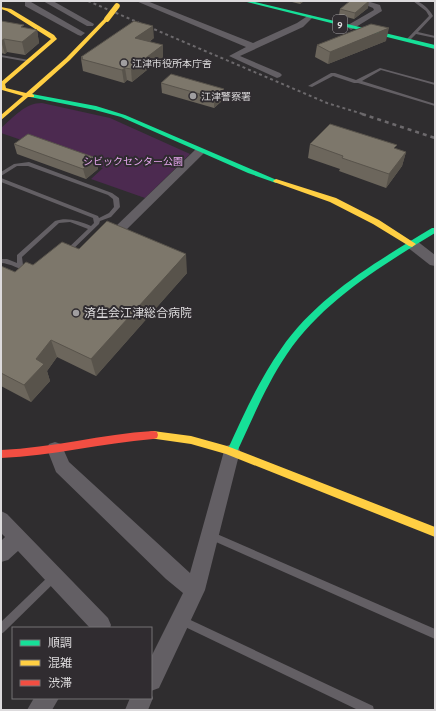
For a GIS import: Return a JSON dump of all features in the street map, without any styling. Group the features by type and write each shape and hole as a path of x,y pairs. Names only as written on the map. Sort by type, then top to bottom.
{"main road":[{"name":"9","path":"245,1 435,47"},
{"path":"1,118 26,94 68,59 120,4"},
{"path":"1,8 9,10 53,37 53,41 50,44 29,61 5,77 3,83 4,89 10,92 96,108 123,116 250,172 333,200 376,222 412,244"},
{"path":"232,450 281,356 303,327 319,310 345,290 435,230"},
{"path":"1,454 55,449 119,437 153,435 191,439 232,450 435,532"}],"street":[{"path":"140,1 254,47"},
{"path":"351,27 378,11 377,7 360,1"},
{"path":"41,10 57,2 90,24"},
{"path":"28,4 81,33"},
{"path":"277,75 233,56 300,25 309,16"},
{"path":"64,23 79,18"},
{"path":"118,231 200,151"},
{"path":"412,244 435,262"},
{"path":"55,449 62,467 173,572 195,590"},
{"path":"152,678 195,590 232,450"},
{"path":"1,520 101,625 100,627"},
{"path":"1,553 18,538"},
{"path":"38,710 47,699"},
{"path":"136,710 142,699"}],"lane":[{"path":"408,40 431,16 428,10 415,1"},
{"path":"415,33 435,37"},
{"path":"1,56 29,61"},
{"path":"358,81 380,69 435,84"},
{"path":"310,86 333,74 435,105"},
{"path":"1,174 16,165 29,164 110,194 116,198 117,207 113,214 97,220"},
{"path":"1,180 93,215 97,220"},
{"path":"62,257 97,223 97,220"},
{"path":"1,258 21,253 54,224 60,221 70,221 91,228"},
{"path":"21,253 19,256 19,263 23,268"},
{"path":"1,261 7,261 23,268 36,271"},
{"path":"210,535 435,634"},
{"path":"1,629 54,577"},
{"path":"180,620 369,710"}],"green space":[{"name":"シビックセンター公園","path":"42,103 110,118 190,154 145,198 91,179 103,168 1,133 1,128 20,111 30,105"}],"building":[{"path":"350,1 369,1 355,13 340,9"},
{"path":"1,21 24,25 21,27 37,30 22,42 4,39 1,41"},
{"path":"134,21 153,26 135,38 163,45 131,69 125,68 122,70 81,59 83,58 81,57"},
{"path":"371,24 389,28 330,52 317,45"},
{"path":"171,74 224,89 214,98 161,83"},
{"path":"330,124 397,145 394,148 406,152 389,174 342,158 343,156 310,144"},
{"path":"28,134 96,158 83,169 14,144"},
{"name":"済生会江津総合病院","path":"107,221 186,254 91,359 51,340 36,359 44,364 24,385 1,373 1,266 15,272 26,262 33,265 62,242 79,249"}],"railway":[{"path":"88,1 327,103 366,115"},
{"path":"362,114 435,138"}],"traffic: fast":[{"path":"245,1 435,47"},
{"path":"32,96 96,108 123,116 250,172 276,181"},
{"path":"232,451 260,392 276,363 295,337 310,320 343,291 379,265 435,230"}],"traffic: slow":[{"path":"107,19 117,6"},
{"path":"1,8 9,10 52,36 54,39 2,84 4,89 32,96"},
{"path":"1,118 68,59 107,19"},
{"path":"276,181 333,200 376,222 412,244"},
{"path":"153,435 191,440 227,450 435,532"}],"traffic: jam":[{"path":"1,454 58,449 134,436 153,435"}],"place":[{"name":"江津市役所本庁舎","path":"124,63"},
{"name":"江津警察署","path":"193,96"},
{"name":"済生会江津総合病院","path":"76,313"}]}
